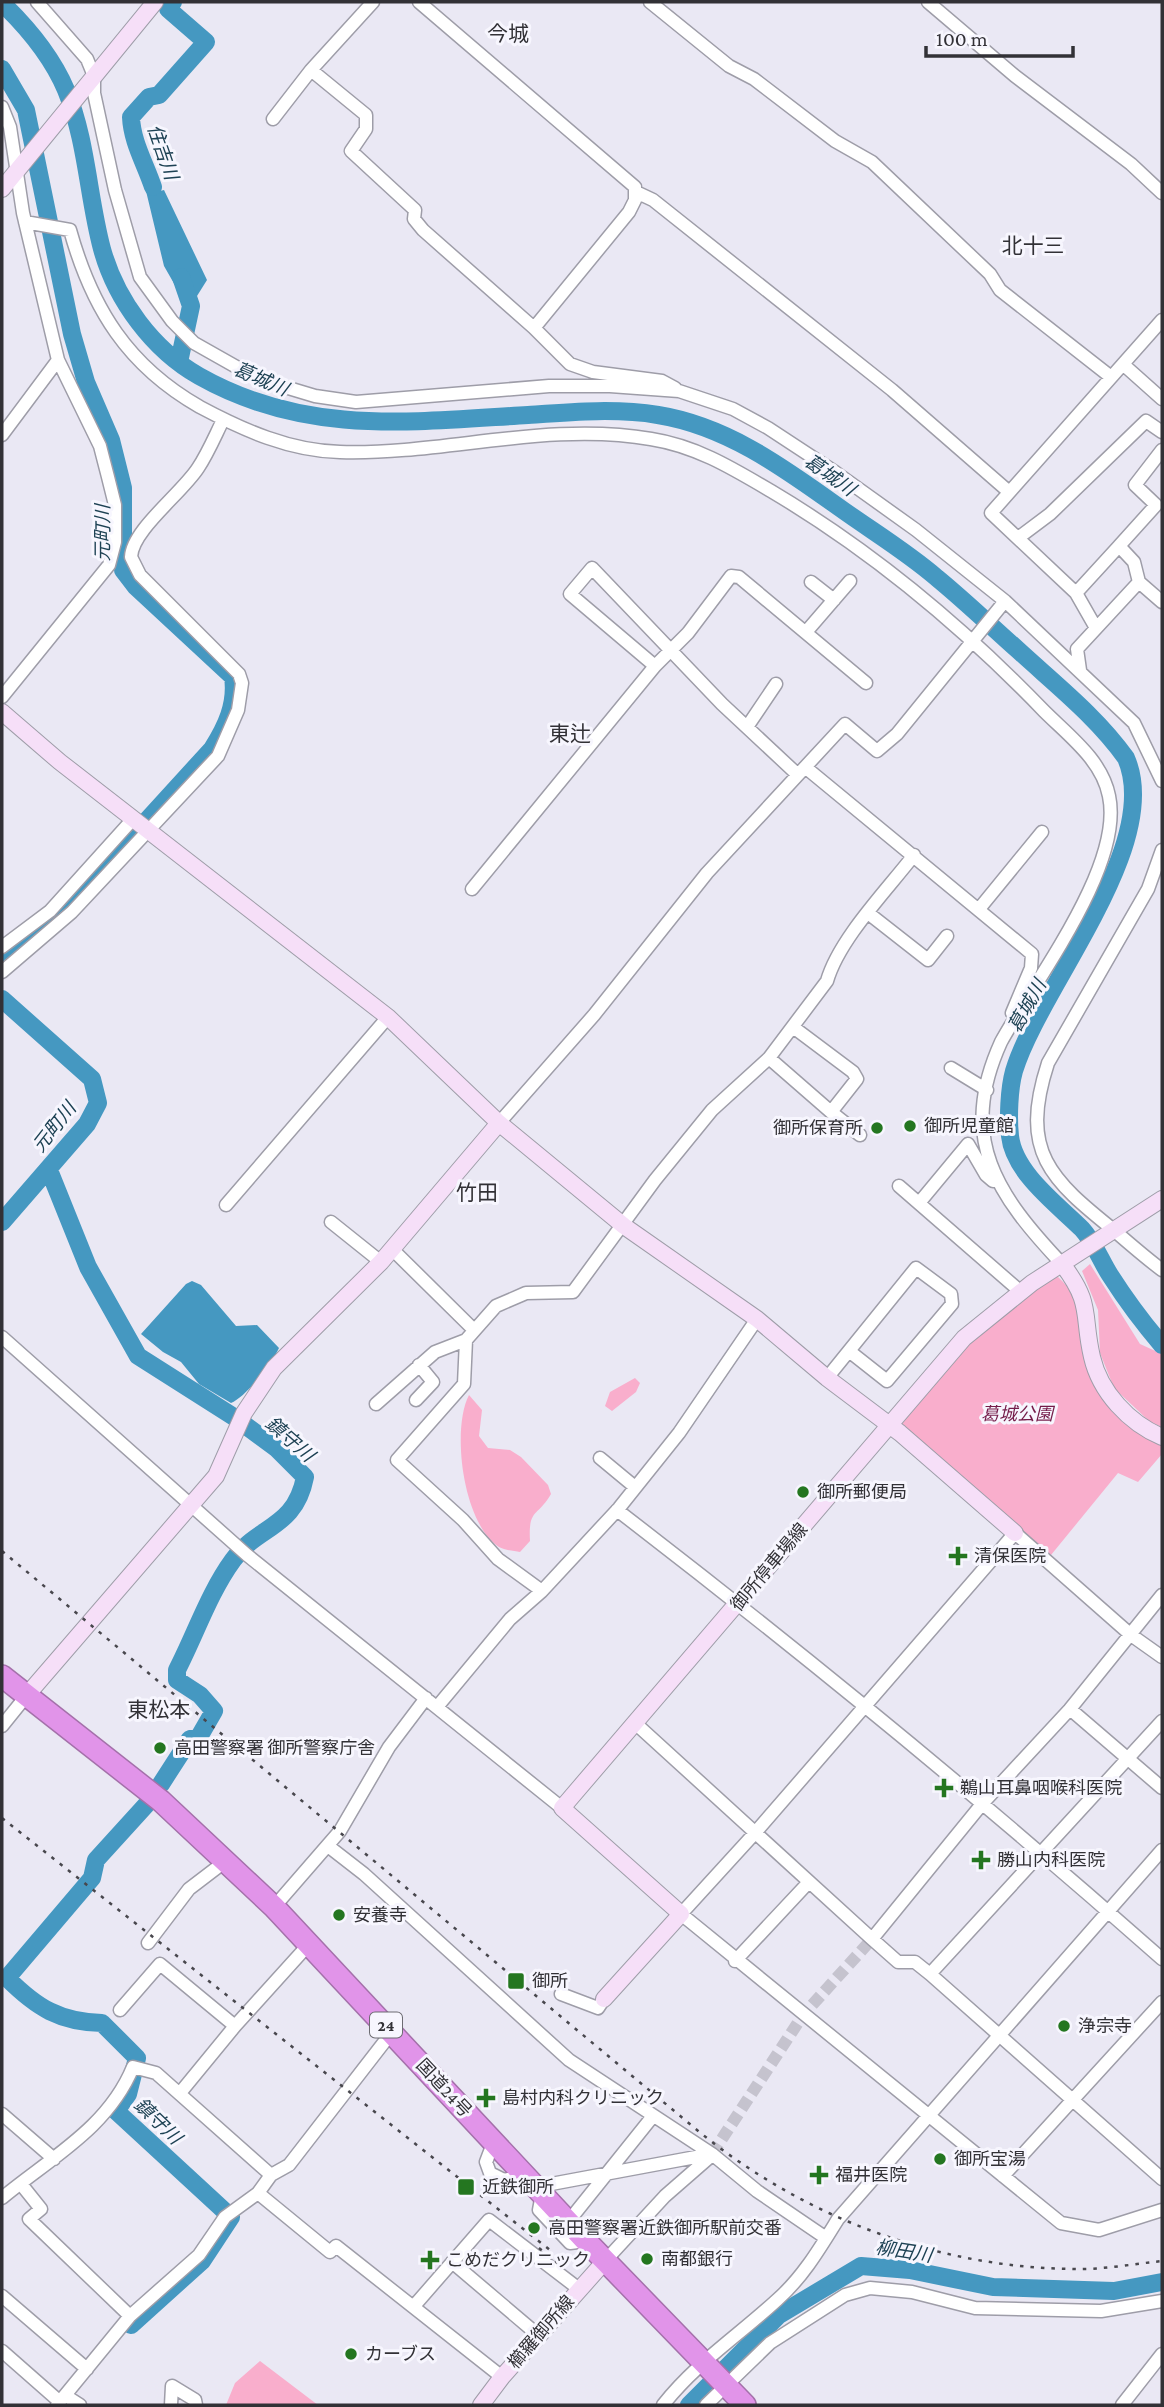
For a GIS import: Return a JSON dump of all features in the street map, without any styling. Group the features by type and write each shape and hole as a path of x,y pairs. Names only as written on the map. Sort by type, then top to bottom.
{"highway":[{"name":"国道24号","path":"2,1676 161,1801 274,1907 568,2222 745,2405"}],"street":[{"path":"37,2 87,59 115,190 140,277 172,321 194,343 275,384 315,396 356,402 549,386 610,386 679,391"},
{"path":"2,189 155,2"},
{"path":"272,120 311,70 373,2"},
{"path":"419,2 625,175 636,192 653,200 892,390 1008,491"},
{"path":"650,2 729,66 754,79 835,141 872,162 990,274 1000,289 1111,377"},
{"path":"928,2 974,33 1015,76 1131,164 1162,193"},
{"path":"311,70 366,115 366,129 351,151 415,210 414,219 423,230 534,328 570,365 593,372 662,381 679,391 733,409 768,428 916,530 1051,644 1133,723 1162,781"},
{"path":"2,107 10,127 58,359 100,446 125,541 131,547 134,567 230,662 242,683 238,710 218,756 72,912 11,962 3,972"},
{"path":"534,328 629,212 636,192"},
{"path":"31,223 59,231 70,230 81,270 121,342 138,363 186,399 259,436 338,452 573,433 650,438 698,450 799,508 862,550 974,639 1087,753 1100,770 1110,797 1109,835 1095,881 1009,1027"},
{"path":"1096,628 1076,593 991,513 1111,377 1125,366 1162,320"},
{"path":"2,435 58,359"},
{"path":"1125,366 1162,399"},
{"path":"2,698 109,565 125,541 191,477 223,419"},
{"path":"1018,538 1050,514 1146,421 1162,432"},
{"path":"1076,593 1156,505 1135,485 1162,450"},
{"path":"1119,546 1134,562 1139,582 1162,602"},
{"path":"655,666 570,594 592,569 747,727 914,855 1032,954 1031,968 1009,1027 991,1065 984,1123 989,1162 996,1182 1023,1221 1068,1262 1088,1314 1092,1356 1107,1392 1144,1427 1162,1437"},
{"path":"472,889 655,666 688,634 731,576 739,577 866,683"},
{"path":"806,632 850,581"},
{"path":"811,582 834,600"},
{"path":"1077,649 1139,582"},
{"path":"2,1726 216,1476 244,1413 274,1368 382,1262 594,1015 707,873 845,724 877,751 897,734 1004,603"},
{"path":"1051,644 1077,649"},
{"path":"1077,649 1080,670"},
{"path":"747,727 776,684"},
{"path":"2,712 133,819 388,1017 499,1123 624,1226 757,1319 890,1427 1131,1635 1161,1654"},
{"path":"2,947 50,911 133,819"},
{"path":"979,909 1042,832"},
{"path":"1162,849 1149,889 1060,1039 1038,1092 1035,1117 1043,1157 1072,1197 1111,1234 1162,1270"},
{"path":"376,1404 435,1352 470,1334 496,1306 526,1293 573,1292 624,1226 655,1180 712,1110 769,1058 827,981 830,968 868,913 914,855"},
{"path":"868,913 928,960 947,936"},
{"path":"226,1205 388,1017"},
{"path":"793,1027 853,1072 857,1079 831,1112"},
{"path":"769,1058 860,1135"},
{"path":"951,1068 986,1090"},
{"path":"919,1203 968,1144 986,1175 996,1182"},
{"path":"898,1186 1020,1292"},
{"name":"御所停車場線","path":"562,1808 964,1338 1020,1292 1162,1199"},
{"path":"331,1222 382,1262"},
{"path":"392,1249 470,1334 464,1384 397,1460 463,1520 498,1559 542,1591"},
{"path":"827,1378 916,1268 951,1294 952,1304 887,1381 849,1351"},
{"path":"437,1707 510,1619 542,1591 617,1510 679,1433 757,1319"},
{"path":"2,1337 243,1551 562,1808 735,1961 1052,2217 1074,2228 1099,2230 1162,2210"},
{"path":"416,1400 433,1382 419,1364"},
{"path":"600,1458 635,1487"},
{"path":"617,1510 738,1604 982,1804 1162,1959"},
{"path":"561,1994 598,2008 754,1835 1015,1533"},
{"path":"872,1939 982,1804 1070,1709 1162,1595"},
{"path":"274,1907 340,1831 389,1748 426,1698"},
{"path":"1070,1709 1162,1788"},
{"path":"930,1975 1162,1721"},
{"path":"635,1723 754,1835 898,1962 915,1962 1160,2174"},
{"path":"327,1846 365,1874 569,2060 712,2154 757,2191 826,2238"},
{"path":"706,2405 716,2375 777,2300 807,2268 838,2219 1110,1913 1162,1850"},
{"path":"148,1943 189,1889 226,1860"},
{"path":"735,1961 808,1883"},
{"path":"180,2093 235,2026 310,1944"},
{"path":"120,2010 160,1964 235,2026"},
{"path":"1003,2176 1162,2002"},
{"path":"61,2401 130,2316 199,2255 225,2217 258,2193 271,2175 289,2165 392,2032"},
{"path":"130,2316 29,2219 41,2209 9,2189 75,2144 112,2106 133,2067 156,2073 271,2175"},
{"path":"2,2114 54,2159"},
{"path":"568,2222 653,2116"},
{"path":"586,2241 570,2243 539,2210 534,2185 712,2154"},
{"path":"606,2261 665,2196 712,2154"},
{"path":"258,2193 330,2252 337,2246 502,2377"},
{"path":"414,2306 489,2220 579,2289"},
{"name":"櫛羅御所線","path":"481,2405 538,2335 606,2261"},
{"path":"453,2262 538,2335"},
{"path":"663,2405 686,2376 716,2375 845,2295 870,2288 912,2292 975,2308 1101,2311 1162,2301"},
{"path":"2,2296 88,2369"},
{"path":"2,2351 61,2401 80,2405"},
{"path":"1122,2405 1162,2354"},
{"path":"171,2405 172,2386 195,2400 196,2405"}],"green space":[{"path":"1090,1264 1140,1344 1162,1354 1162,1427 1150,1422 1114,1388 1100,1353 1098,1310 1082,1271"},
{"name":"葛城公園","path":"1057,1276 1074,1297 1078,1307 1085,1352 1092,1372 1162,1443 1162,1454 1138,1482 1118,1473 1051,1555 901,1425 968,1342 1033,1290"},
{"path":"635,1378 640,1383 636,1392 612,1411 605,1406 610,1392"},
{"path":"469,1395 482,1410 479,1436 488,1448 510,1450 521,1457 548,1485 551,1494 532,1518 530,1541 520,1552 499,1547 487,1535 469,1498 461,1452 461,1430"},
{"path":"260,2361 318,2405 226,2405 235,2383"}],"water":[{"path":"146,165 160,191 164,190 207,280 192,304 176,287 164,266 140,166"},
{"path":"192,1281 201,1285 236,1326 257,1325 279,1348 258,1379 231,1403 199,1384 181,1362 163,1352 141,1334 186,1284"}],"waterway":[{"name":"住吉川","path":"153,187 136,144 131,117 149,97 159,95 206,42 168,9 173,2"},
{"name":"葛城川","path":"2,3 38,43 66,90 79,129 102,249 117,287 138,322 182,365 239,395 319,417 400,422 609,411 658,415 708,429 754,451 798,478 926,568 1075,701 1115,743 1126,758 1133,793 1128,832 1114,873 1094,916 1047,999 1014,1071 1009,1129 1013,1150 1028,1175 1086,1234 1122,1293 1162,1345"},
{"name":"元町川","path":"2,69 26,110 72,334 86,382 111,440 123,488 123,570 136,587 233,677 234,687 229,715 212,749 67,908 2,962"},
{"name":"住吉川","path":"179,362 191,306 181,277"},
{"name":"元町川","path":"2,999 92,1079 98,1103 87,1124 2,1222"},
{"name":"鎮守川","path":"49,1170 88,1267 138,1356 234,1417 276,1448 305,1477 293,1507 233,1560 203,1614 177,1670 177,1680 200,1695 214,1711 199,1737 190,1739 161,1784"},
{"name":"鎮守川","path":"131,2325 202,2261 231,2217 116,2111 128,2094 137,2058 102,2023 74,2020 50,2011 29,1998 7,1978 92,1878 96,1860 146,1805"},
{"name":"柳田川","path":"689,2405 779,2315 861,2266 910,2270 993,2287 1114,2291 1162,2282"}],"tunnel":[{"path":"712,2154 803,2015 872,1939"}],"railway":[{"path":"2,1551 697,2130 738,2161 781,2188 826,2212 873,2231 921,2247 971,2259 1072,2269 1162,2261"},
{"path":"2,1818 550,2250"},
{"path":"539,2248 563,2267"}],"place":[{"name":"御所児童館","path":"910,1126"},
{"name":"御所保育所","path":"877,1128"},
{"name":"御所郵便局","path":"803,1492"},
{"name":"清保医院","path":"958,1556"},
{"name":"高田警察署 御所警察庁舎","path":"160,1748"},
{"name":"鵜山耳鼻咽喉科医院","path":"944,1788"},
{"name":"勝山内科医院","path":"981,1860"},
{"name":"安養寺","path":"339,1915"},
{"name":"御所","path":"516,1981"},
{"name":"浄宗寺","path":"1064,2026"},
{"name":"島村内科クリニック","path":"486,2098"},
{"name":"御所宝湯","path":"940,2159"},
{"name":"福井医院","path":"819,2175"},
{"name":"近鉄御所","path":"466,2187"},
{"name":"高田警察署近鉄御所駅前交番","path":"534,2228"},
{"name":"南都銀行","path":"647,2259"},
{"name":"こめだクリニック","path":"430,2260"},
{"name":"カーブス","path":"351,2354"}],"district":[{"name":"今城","path":"508,34"},
{"name":"北十三","path":"1033,246"},
{"name":"東辻","path":"570,734"},
{"name":"竹田","path":"477,1193"},
{"name":"東松本","path":"159,1710"}]}
